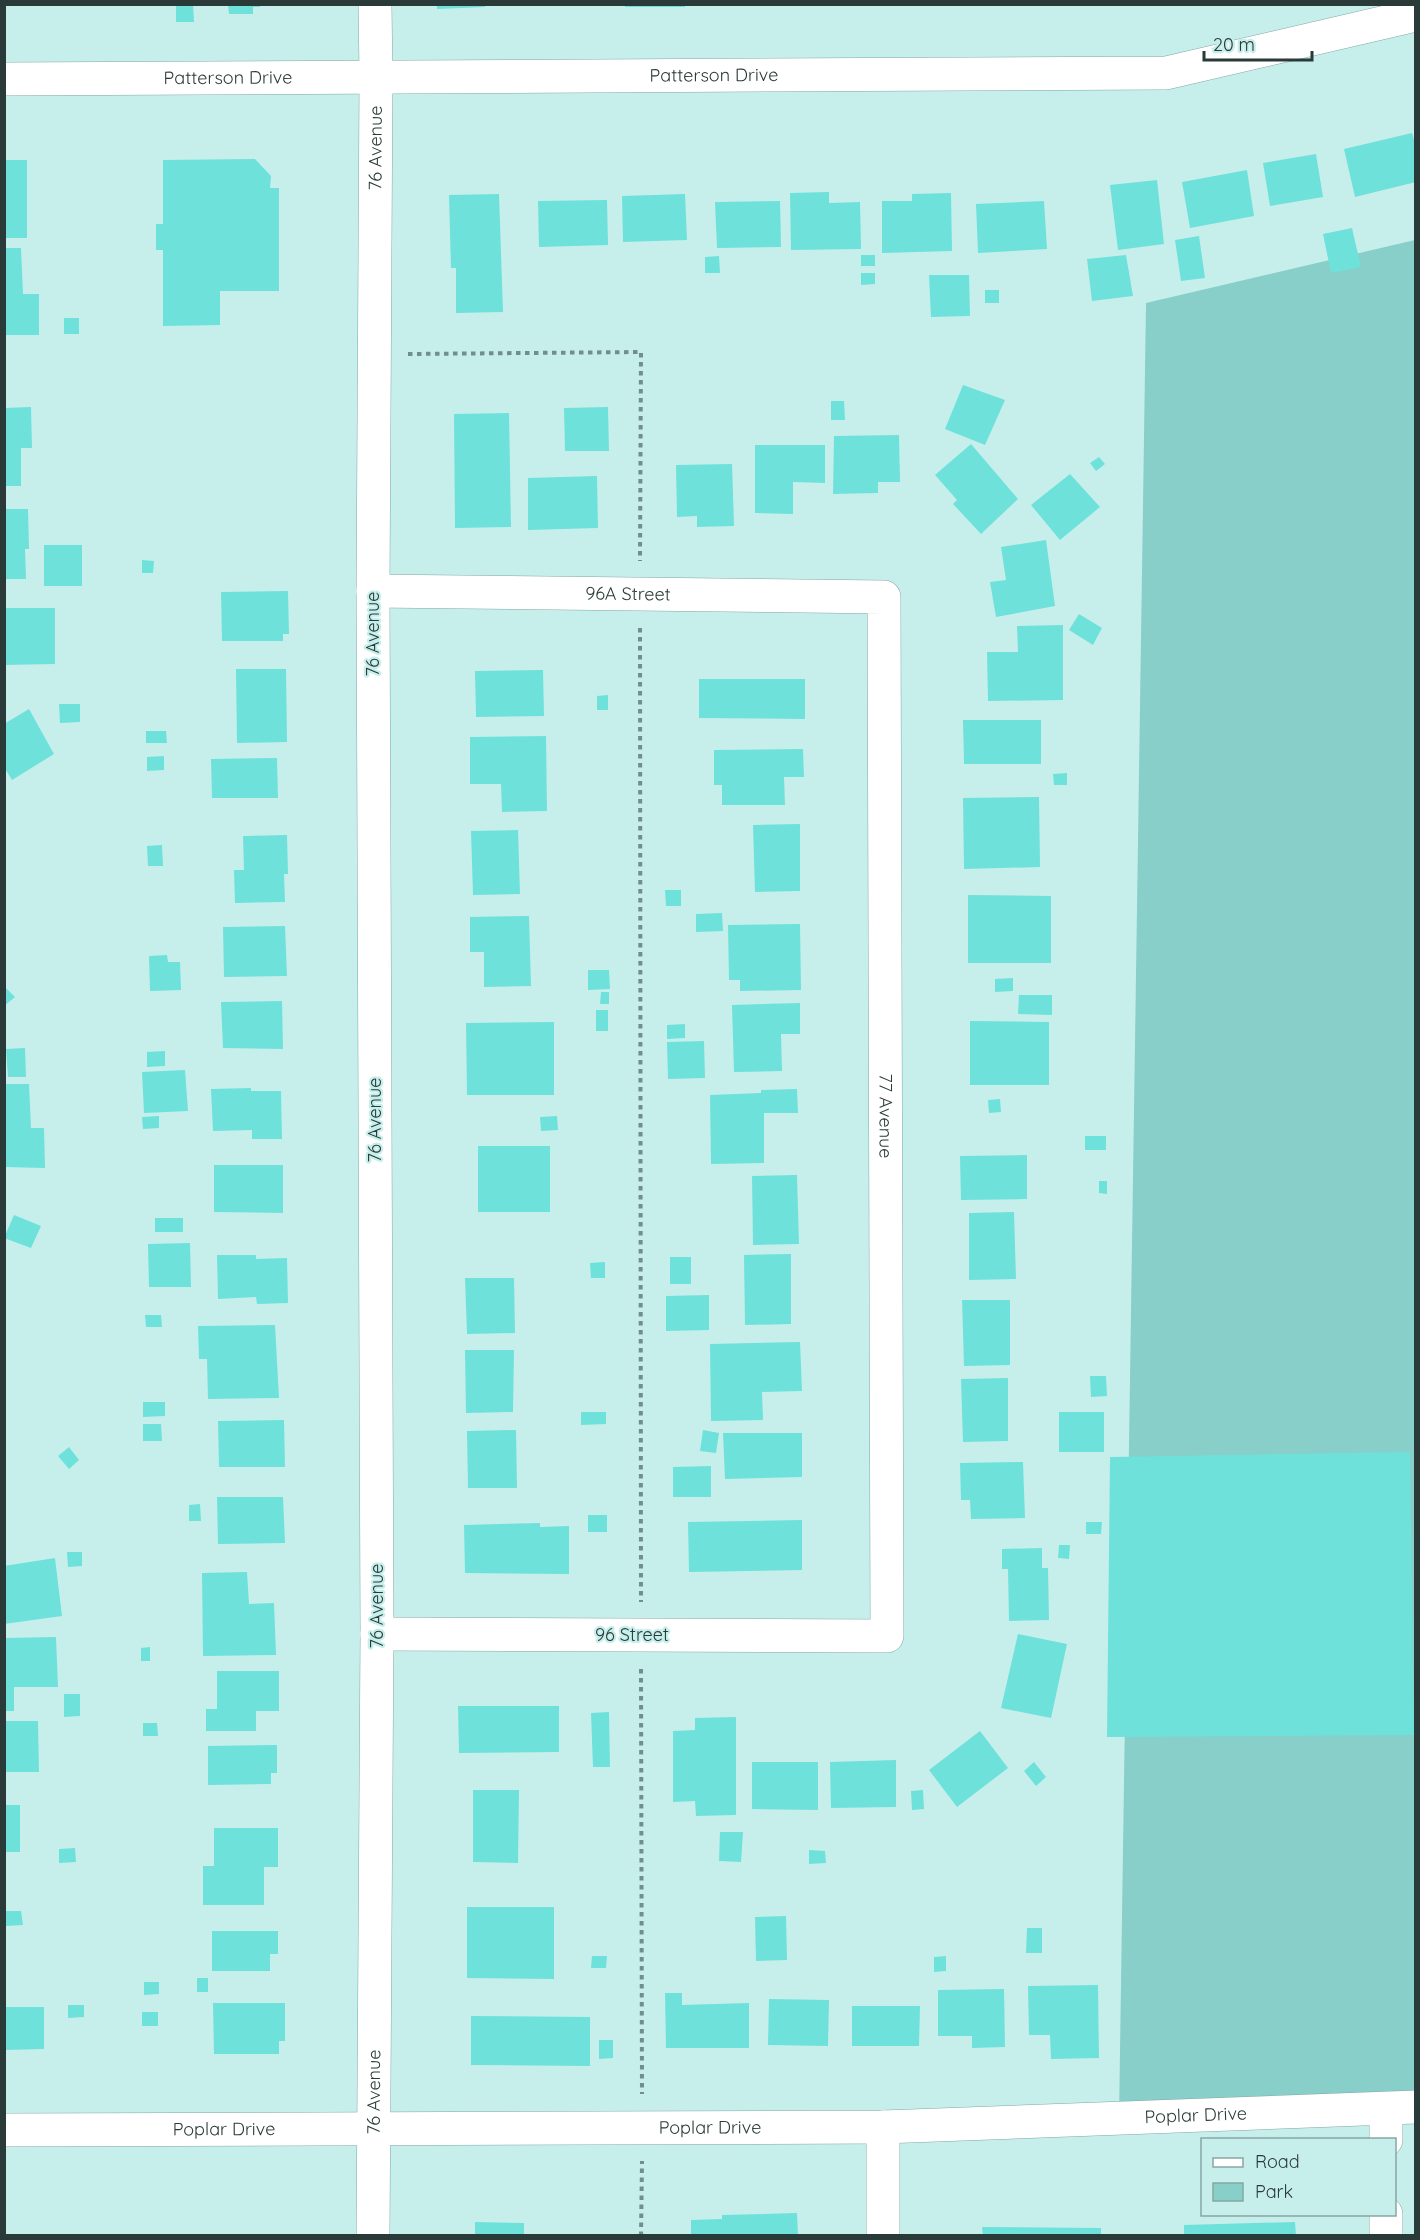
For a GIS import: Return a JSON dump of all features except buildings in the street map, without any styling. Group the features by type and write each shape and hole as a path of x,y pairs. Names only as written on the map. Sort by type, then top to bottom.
{"street":[{"name":"76 Avenue","path":"373,2235 378,1634 373,591 375,4"},
{"name":"Patterson Drive","path":"4,79 1166,73 1416,15"},
{"name":"96A Street","path":"373,591 884,597"},
{"name":"77 Avenue","path":"884,597 887,1636"},
{"name":"96 Street","path":"378,1634 887,1636"},
{"name":"Poplar Drive","path":"4,2130 883,2127 1396,2118"},
{"path":"883,2127 883,2235"},
{"path":"1386,2216 1386,2235"}],"path":[{"path":"374,355 641,352 642,2235"}],"green space":[{"path":"1415,240 1415,2107 1119,2119 1146,303"}]}
